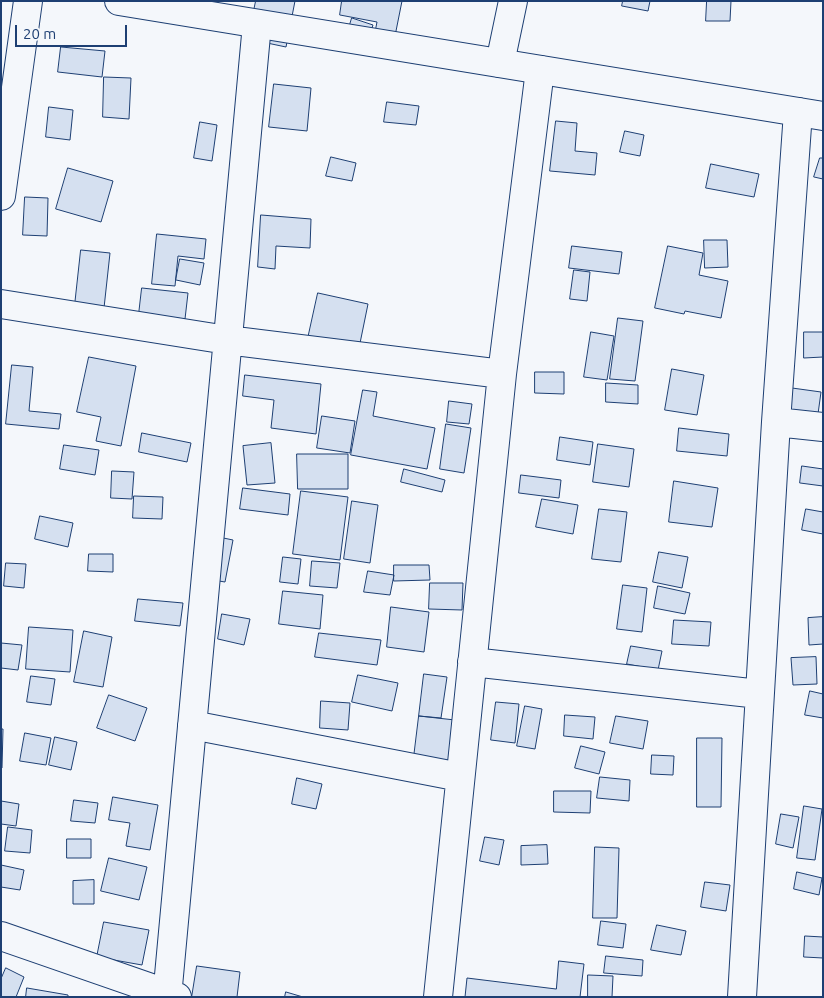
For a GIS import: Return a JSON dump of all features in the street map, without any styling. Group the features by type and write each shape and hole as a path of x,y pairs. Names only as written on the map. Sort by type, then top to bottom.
{"street":[{"path":"1,196 28,1"},
{"path":"118,1 227,10 258,24 811,114 776,422 742,997"},
{"path":"500,63 513,1"},
{"path":"1,936 170,996 192,725 258,24"},
{"path":"438,997 502,374 540,70"},
{"path":"1,304 227,340 502,374"},
{"path":"776,422 823,427"},
{"path":"472,662 760,694"},
{"path":"192,725 460,776"}],"building":[{"path":"256,1 295,1 286,47 248,39"},
{"path":"342,1 402,1 392,51 372,47 377,22 340,15"},
{"path":"623,1 650,1 648,11 622,6"},
{"path":"707,1 731,1 730,21 706,21"},
{"path":"352,18 373,25 365,48 345,41"},
{"path":"61,47 105,51 102,77 58,72"},
{"path":"104,77 131,78 129,119 103,117"},
{"path":"274,84 311,88 307,131 269,127"},
{"path":"387,102 419,106 416,125 384,122"},
{"path":"49,107 73,110 70,140 46,137"},
{"path":"556,121 577,123 575,151 597,153 595,175 550,171"},
{"path":"200,122 217,125 212,161 194,158"},
{"path":"625,131 644,135 640,156 620,152"},
{"path":"331,157 356,163 352,181 326,176"},
{"path":"820,158 823,158 823,179 814,177"},
{"path":"711,164 759,174 754,197 706,188"},
{"path":"68,168 113,181 101,222 56,209"},
{"path":"25,197 48,198 47,236 23,235"},
{"path":"261,215 311,219 310,248 276,246 275,269 258,267"},
{"path":"157,234 206,239 204,259 178,256 175,286 152,284"},
{"path":"704,240 727,240 728,267 705,268"},
{"path":"572,246 622,252 619,274 569,268"},
{"path":"668,246 703,253 699,275 728,281 721,318 685,311 684,314 655,308"},
{"path":"81,250 110,253 104,308 75,305"},
{"path":"180,259 204,263 200,285 176,280"},
{"path":"574,270 590,272 587,301 570,299"},
{"path":"142,288 188,293 185,319 139,314"},
{"path":"318,293 368,304 358,353 307,343"},
{"path":"618,318 643,321 635,381 610,379"},
{"path":"591,332 614,336 607,380 584,377"},
{"path":"804,332 823,332 823,357 804,358"},
{"path":"89,357 136,366 121,446 96,441 101,417 77,412"},
{"path":"12,365 33,367 29,411 61,414 59,429 6,424"},
{"path":"672,369 704,375 697,415 665,410"},
{"path":"535,372 564,372 564,394 535,393"},
{"path":"245,375 321,384 316,434 271,428 274,400 243,396"},
{"path":"606,383 638,385 638,404 606,402"},
{"path":"792,388 821,392 818,414 790,411"},
{"path":"363,390 377,392 373,416 435,428 427,469 351,455"},
{"path":"449,401 472,404 469,424 447,422"},
{"path":"322,416 355,421 350,453 317,448"},
{"path":"446,424 471,428 464,473 440,469"},
{"path":"679,428 729,434 727,456 677,451"},
{"path":"142,433 191,443 187,462 139,452"},
{"path":"560,437 593,442 590,465 557,460"},
{"path":"271,443 275,483 247,485 243,446"},
{"path":"598,444 634,449 629,487 593,482"},
{"path":"64,445 99,450 95,475 60,469"},
{"path":"297,454 348,454 348,489 298,489"},
{"path":"802,466 823,469 823,486 800,483"},
{"path":"404,469 445,480 442,492 401,482"},
{"path":"112,471 134,472 132,499 111,498"},
{"path":"521,475 561,480 559,498 519,493"},
{"path":"674,481 718,488 712,527 669,522"},
{"path":"243,488 290,494 288,515 240,509"},
{"path":"301,491 348,497 340,560 293,554"},
{"path":"134,496 163,497 162,519 133,518"},
{"path":"542,499 578,505 573,534 536,527"},
{"path":"352,501 378,505 370,563 344,559"},
{"path":"599,509 627,512 621,562 592,559"},
{"path":"806,509 823,512 823,534 802,530"},
{"path":"40,516 73,523 68,547 35,539"},
{"path":"209,535 233,540 225,582 201,578"},
{"path":"659,552 688,557 682,588 653,582"},
{"path":"89,554 113,554 113,572 88,571"},
{"path":"283,557 301,559 298,584 280,582"},
{"path":"312,561 340,563 337,588 310,586"},
{"path":"6,563 26,564 24,588 4,586"},
{"path":"394,565 429,565 430,580 394,581"},
{"path":"368,571 394,575 390,595 364,592"},
{"path":"430,583 463,583 462,610 429,609"},
{"path":"623,585 647,588 642,632 617,629"},
{"path":"658,586 690,593 685,614 654,608"},
{"path":"283,591 323,595 320,629 279,624"},
{"path":"138,599 183,603 180,626 135,621"},
{"path":"391,607 429,612 424,652 387,647"},
{"path":"222,614 250,619 244,645 218,639"},
{"path":"823,617 823,644 809,645 808,618"},
{"path":"674,620 711,622 709,646 672,644"},
{"path":"29,627 73,630 70,672 26,669"},
{"path":"84,631 112,637 103,687 74,682"},
{"path":"319,633 381,640 377,665 315,657"},
{"path":"1,643 22,645 18,670 1,668"},
{"path":"631,646 662,651 658,670 627,664"},
{"path":"816,657 817,684 793,685 791,658"},
{"path":"424,674 447,677 441,718 419,716"},
{"path":"358,675 398,683 392,711 352,702"},
{"path":"31,676 55,679 51,705 27,702"},
{"path":"810,691 823,694 823,718 805,715"},
{"path":"109,695 147,708 135,741 97,728"},
{"path":"321,701 350,703 348,730 320,728"},
{"path":"496,702 519,704 515,743 491,740"},
{"path":"525,706 542,709 535,749 517,746"},
{"path":"565,715 595,717 593,739 564,736"},
{"path":"419,716 455,720 450,762 414,757"},
{"path":"616,716 648,721 643,749 610,743"},
{"path":"1,729 3,729 2,768 1,768"},
{"path":"25,733 51,738 46,765 20,761"},
{"path":"55,737 77,742 71,770 49,765"},
{"path":"697,738 722,738 721,807 697,807"},
{"path":"581,746 605,752 599,774 575,768"},
{"path":"652,755 674,756 673,775 651,774"},
{"path":"600,777 630,780 629,801 597,798"},
{"path":"297,778 322,784 316,809 292,804"},
{"path":"554,791 591,791 590,813 554,812"},
{"path":"113,797 158,805 150,850 126,846 130,823 109,820"},
{"path":"74,800 98,803 95,823 71,821"},
{"path":"1,801 19,804 16,826 1,824"},
{"path":"804,806 822,809 815,860 797,858"},
{"path":"781,814 799,817 793,848 776,844"},
{"path":"8,827 32,830 30,853 5,851"},
{"path":"485,837 504,840 499,865 480,861"},
{"path":"67,839 91,839 91,858 67,858"},
{"path":"547,845 548,864 521,865 521,846"},
{"path":"595,847 619,848 617,918 593,918"},
{"path":"109,858 147,867 139,900 101,891"},
{"path":"1,865 24,870 20,890 1,887"},
{"path":"797,872 822,878 819,895 794,889"},
{"path":"94,880 94,904 73,904 73,881"},
{"path":"705,882 730,885 726,911 701,907"},
{"path":"601,921 626,924 623,948 598,945"},
{"path":"104,922 149,930 142,965 97,957"},
{"path":"657,925 686,931 681,955 651,950"},
{"path":"805,936 823,937 823,958 804,957"},
{"path":"606,956 643,960 642,976 604,973"},
{"path":"559,961 584,964 580,997 465,997 467,978 556,989"},
{"path":"197,966 240,972 237,997 192,997"},
{"path":"6,968 24,977 16,997 1,997 1,979"},
{"path":"588,975 613,976 612,997 588,997"},
{"path":"27,988 68,995 68,997 26,997"},
{"path":"286,992 303,997 285,997"}]}
